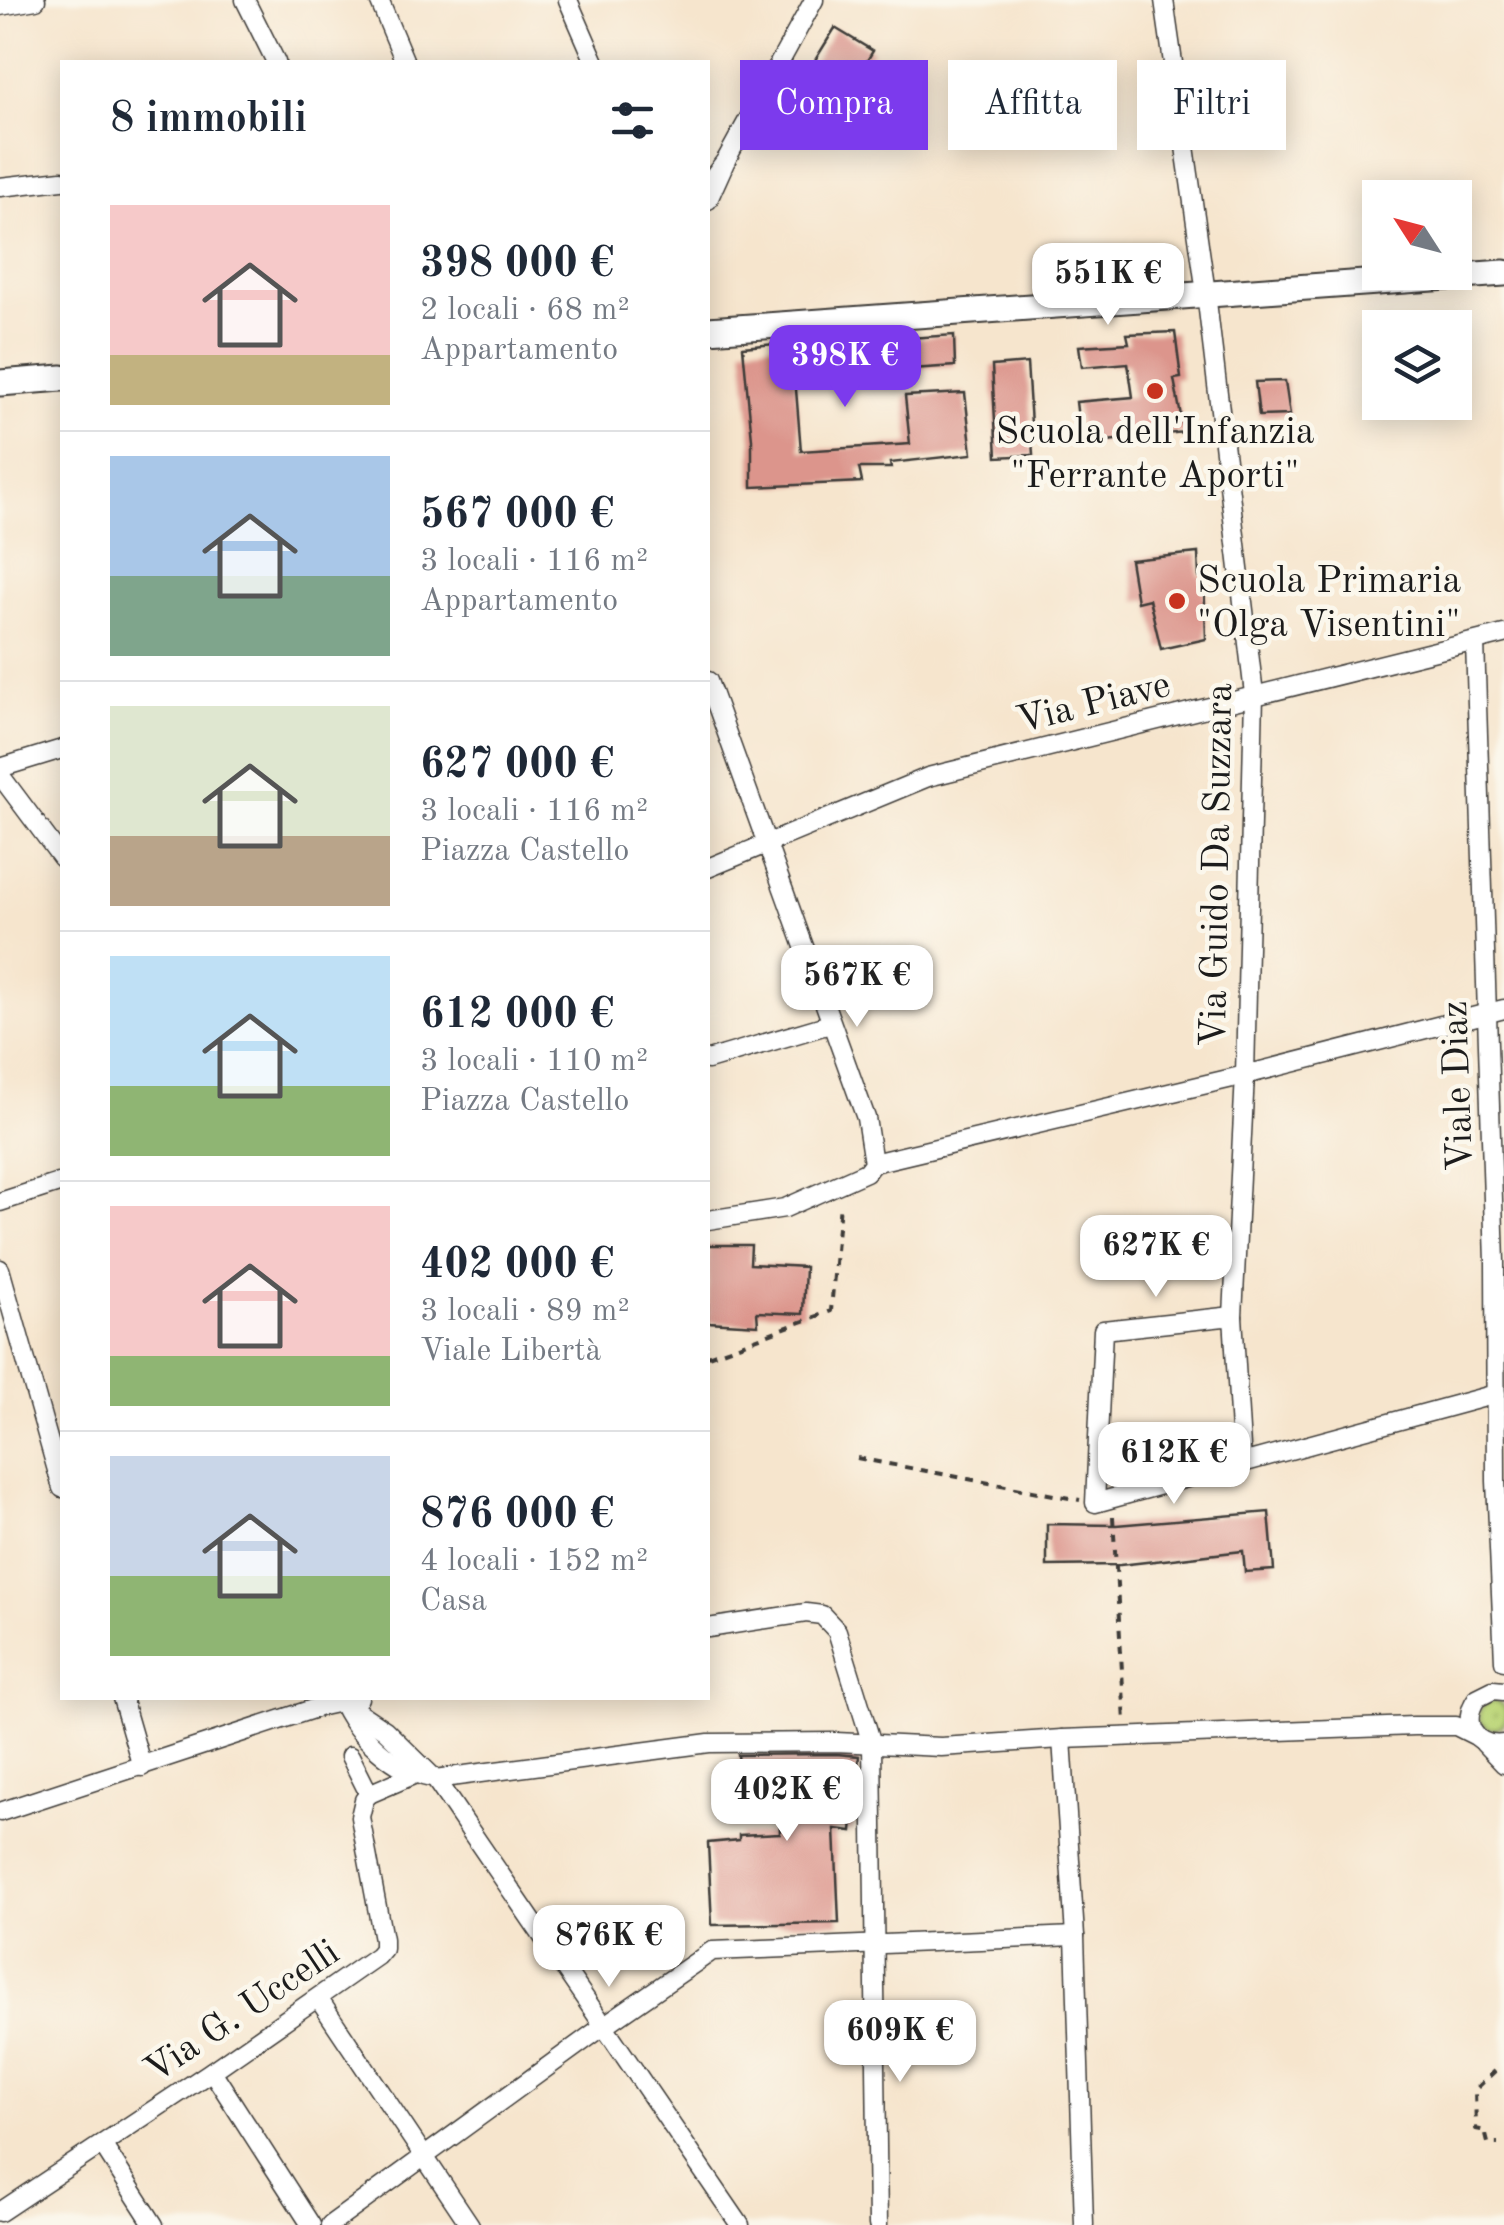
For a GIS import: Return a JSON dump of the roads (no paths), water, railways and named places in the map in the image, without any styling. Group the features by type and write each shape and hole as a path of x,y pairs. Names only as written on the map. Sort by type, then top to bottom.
{"street":[{"path":"0,6 36,0"},
{"path":"246,0 275,60"},
{"path":"379,0 404,60"},
{"path":"568,0 593,60"},
{"path":"710,196 814,0"},
{"name":"Via Guido Da Suzzara","path":"1164,0 1206,292 1254,694 1245,1075 1233,1316 1242,1464"},
{"path":"710,181 726,160"},
{"path":"0,187 60,180"},
{"path":"710,330 1504,273"},
{"path":"0,383 60,378"},
{"name":"Via Piave","path":"710,867 928,777 1504,634"},
{"name":"Viale Diaz","path":"1475,642 1495,1010 1500,1262 1496,1394 1503,1654"},
{"path":"710,687 866,1118 873,1163"},
{"path":"60,750 0,772 60,855"},
{"path":"710,1220 786,1208 866,1172 873,1163 1245,1075 1495,1010"},
{"path":"710,1059 830,1024"},
{"path":"0,1202 60,1183"},
{"path":"0,1269 60,1481"},
{"path":"1233,1316 1103,1330 1103,1500 1496,1394"},
{"path":"710,1628 806,1613 822,1615 836,1631 872,1744 878,2225"},
{"path":"1479,1739 1468,1717 1503,1654"},
{"path":"1414,1726 1452,1718 1493,1690 1504,1692"},
{"path":"123,1700 142,1768"},
{"path":"0,1812 343,1700"},
{"path":"346,1700 359,1732 413,1775 435,1778 708,1742 941,1747 1414,1726 1456,1726 1479,1739 1504,1764"},
{"path":"347,1700 435,1778 740,2225"},
{"path":"1062,1739 1075,1936 1084,2225"},
{"path":"1479,1739 1504,1744"},
{"path":"350,1756 369,1794 413,1775"},
{"name":"Via G. Uccelli","path":"0,2212 212,2071 382,1949 384,1938 360,1817 369,1794"},
{"path":"330,2225 712,1952 1075,1936"},
{"path":"318,1998 470,2225"},
{"path":"212,2071 311,2225"},
{"path":"102,2144 154,2225"}],"place":[{"name":"Scuola dell'Infanzia \"Ferrante Aporti\"","path":"1155,391"},
{"name":"Scuola Primaria \"Olga Visentini\"","path":"1177,601"}]}
